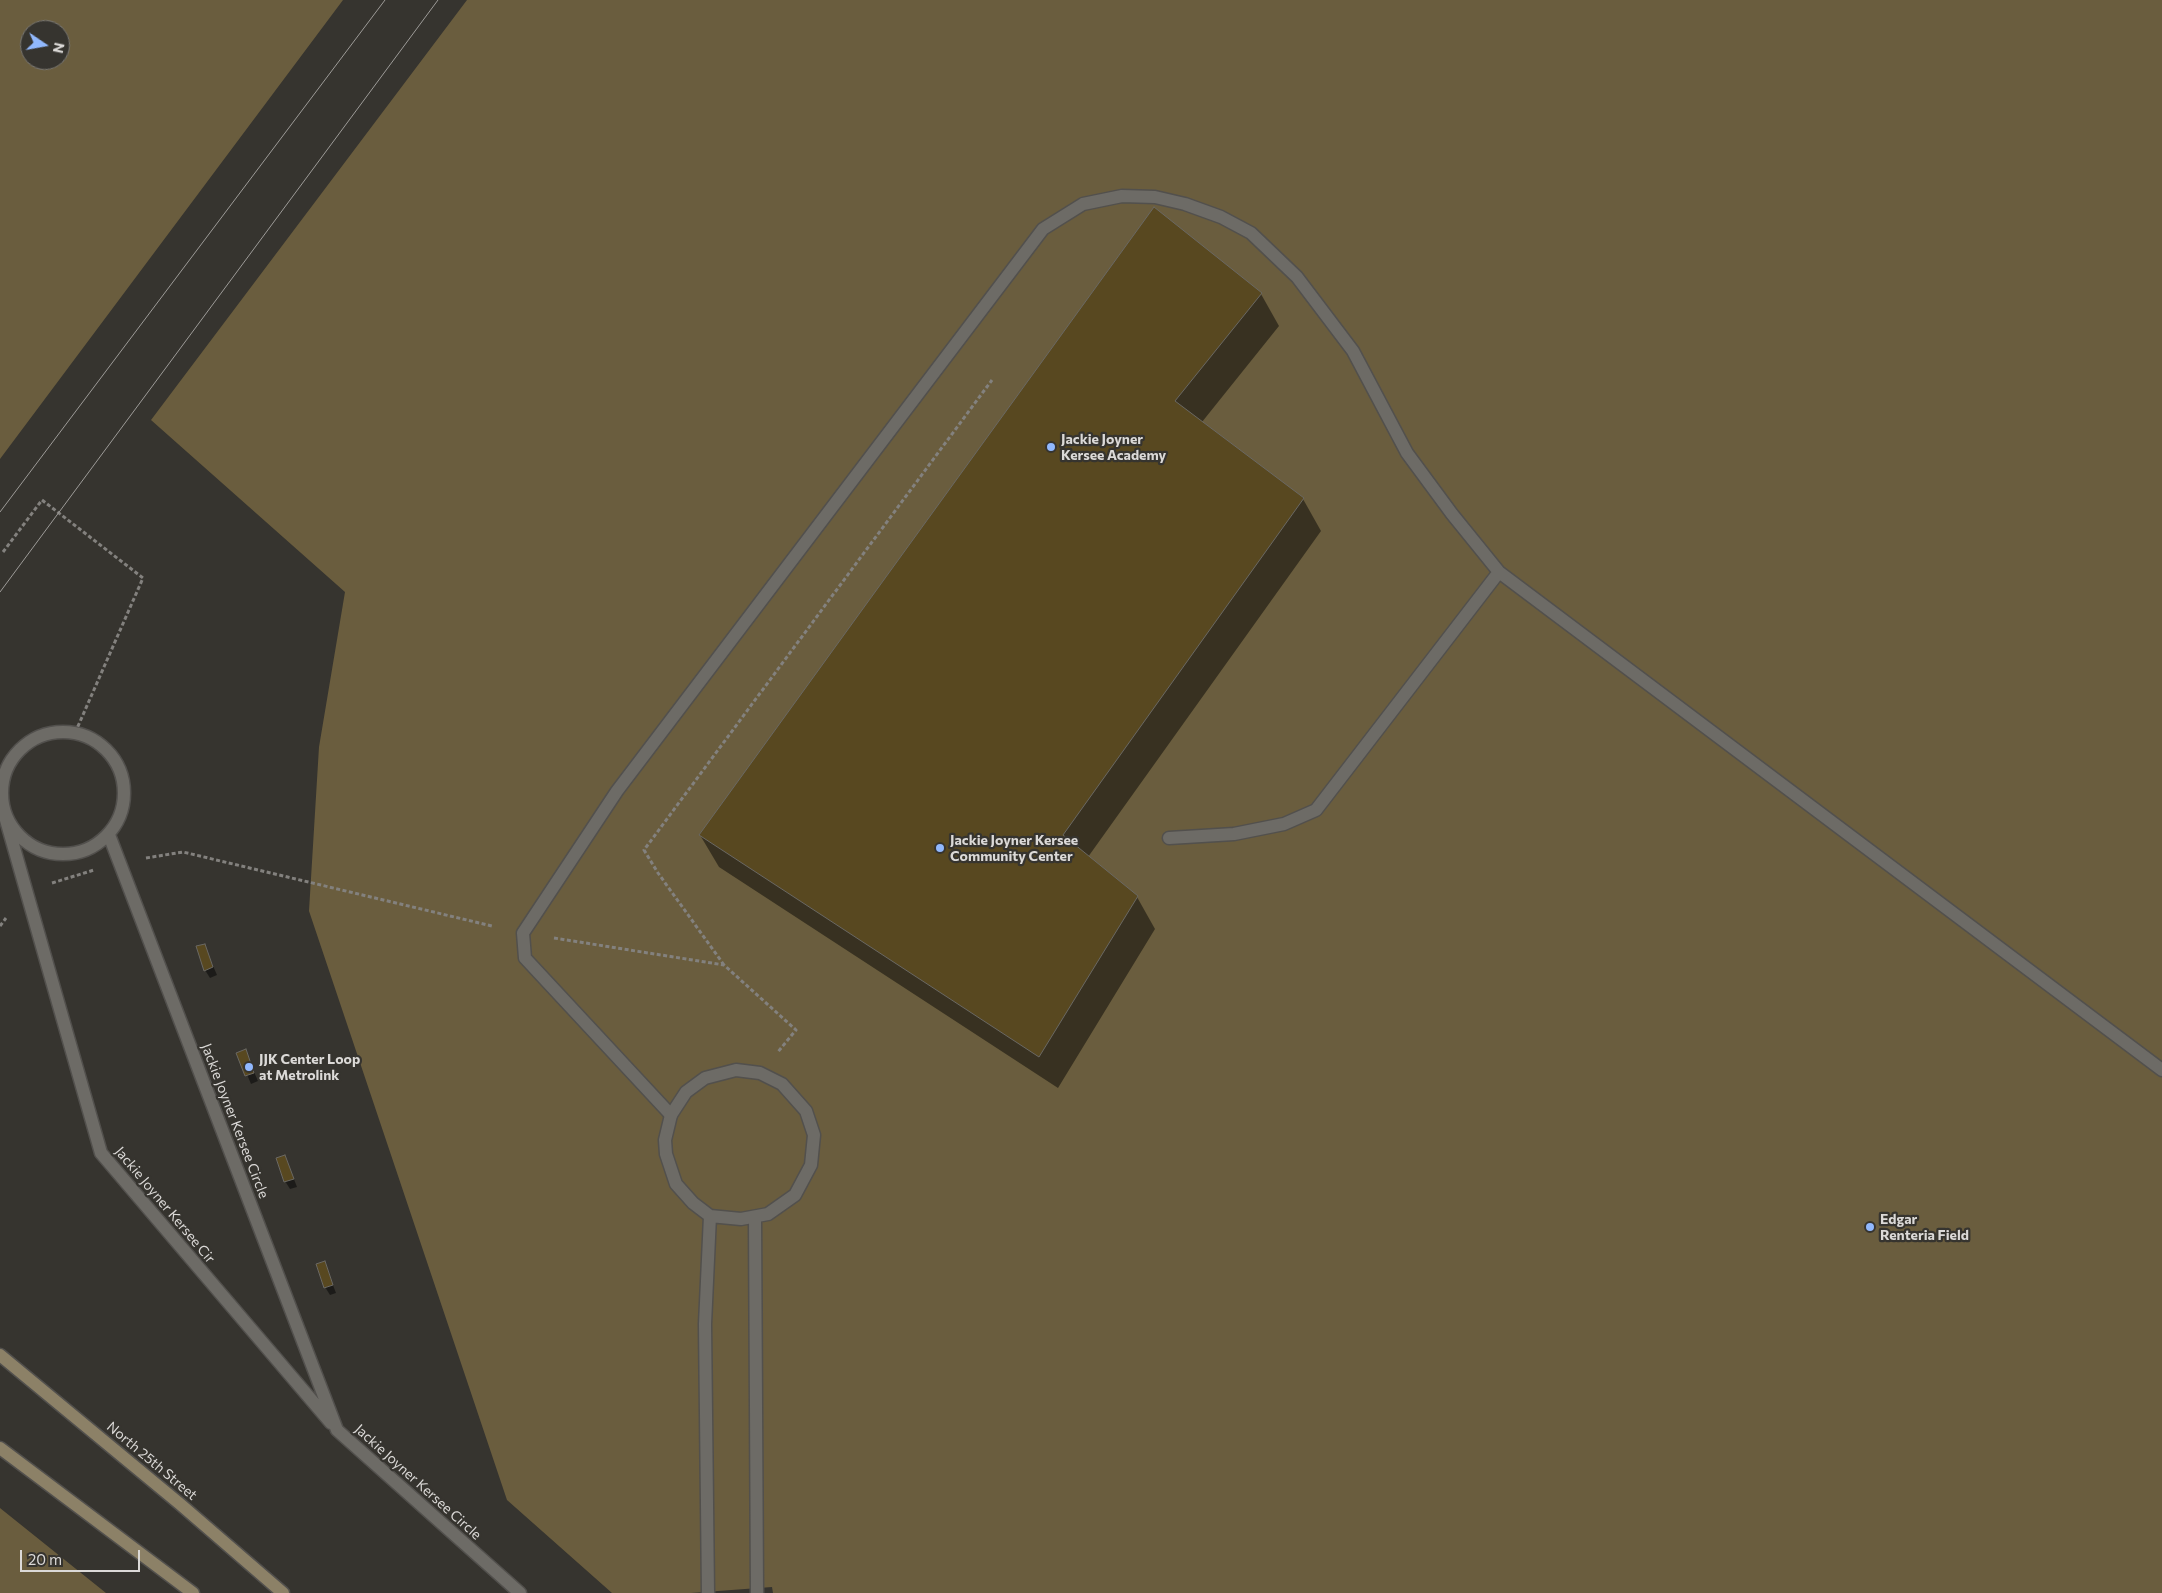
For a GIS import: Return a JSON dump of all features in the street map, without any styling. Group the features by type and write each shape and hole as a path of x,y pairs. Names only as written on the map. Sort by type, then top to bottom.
{"main road":[{"name":"North 25th Street","path":"0,1355 284,1593"},
{"path":"0,1448 193,1593"}],"street":[{"path":"671,1115 525,958 523,933 617,791 1043,229 1083,204 1122,196 1155,197 1185,204 1220,216 1251,233 1297,276 1353,351 1407,452 1452,514 1499,572 2162,1070"},
{"path":"1169,838 1234,834 1284,824 1316,810 1499,572"},
{"path":"54,732 75,733 101,744 121,771 125,792 122,813 109,835 93,848 64,856 43,852 24,842 14,832 4,813 1,795 4,774 15,755 31,740 54,732"},
{"name":"Jackie Joyner Kersee Cir","path":"4,813 101,1153 337,1430"},
{"name":"Jackie Joyner Kersee Circle","path":"109,835 337,1430 520,1593"},
{"path":"736,1070 760,1073 782,1084 806,1111 814,1135 811,1165 795,1195 768,1214 741,1219 710,1216 693,1203 676,1184 666,1154 665,1140 671,1115 686,1092 706,1078 736,1070"},
{"path":"708,1593 706,1324 710,1216"},
{"path":"756,1217 757,1593"}],"path":[{"path":"760,1073 796,1030 724,964 658,873 644,850 992,380"},
{"path":"4,552 42,500 143,578 75,733"},
{"path":"0,926 26,891 120,862 184,852 492,926"},
{"path":"548,937 724,964"}],"shaded area":[{"path":"0,0 343,0 0,459"},
{"path":"467,0 2162,0 2162,1593 773,1593 772,1587 691,1593 612,1593 507,1500 309,911 319,747 345,592 151,420"},
{"path":"0,1508 106,1593 0,1593"}],"building":[{"path":"1154,207 1262,293 1175,401 1304,498 1063,835 1138,896 1039,1057 699,835"},
{"path":"205,944 213,967 204,971 196,946"},
{"path":"246,1049 254,1073 245,1076 236,1053"},
{"path":"285,1155 294,1179 284,1182 276,1158"},
{"path":"325,1261 333,1285 324,1288 316,1264"}],"tram line":[{"path":"0,512 385,0"},
{"path":"0,592 438,0"}],"place":[{"name":"Jackie Joyner Kersee Academy","path":"1051,447"},
{"name":"Jackie Joyner Kersee Community Center","path":"940,848"},
{"name":"JJK Center Loop at Metrolink","path":"249,1067"},
{"name":"Edgar Renteria Field","path":"1870,1227"}]}
